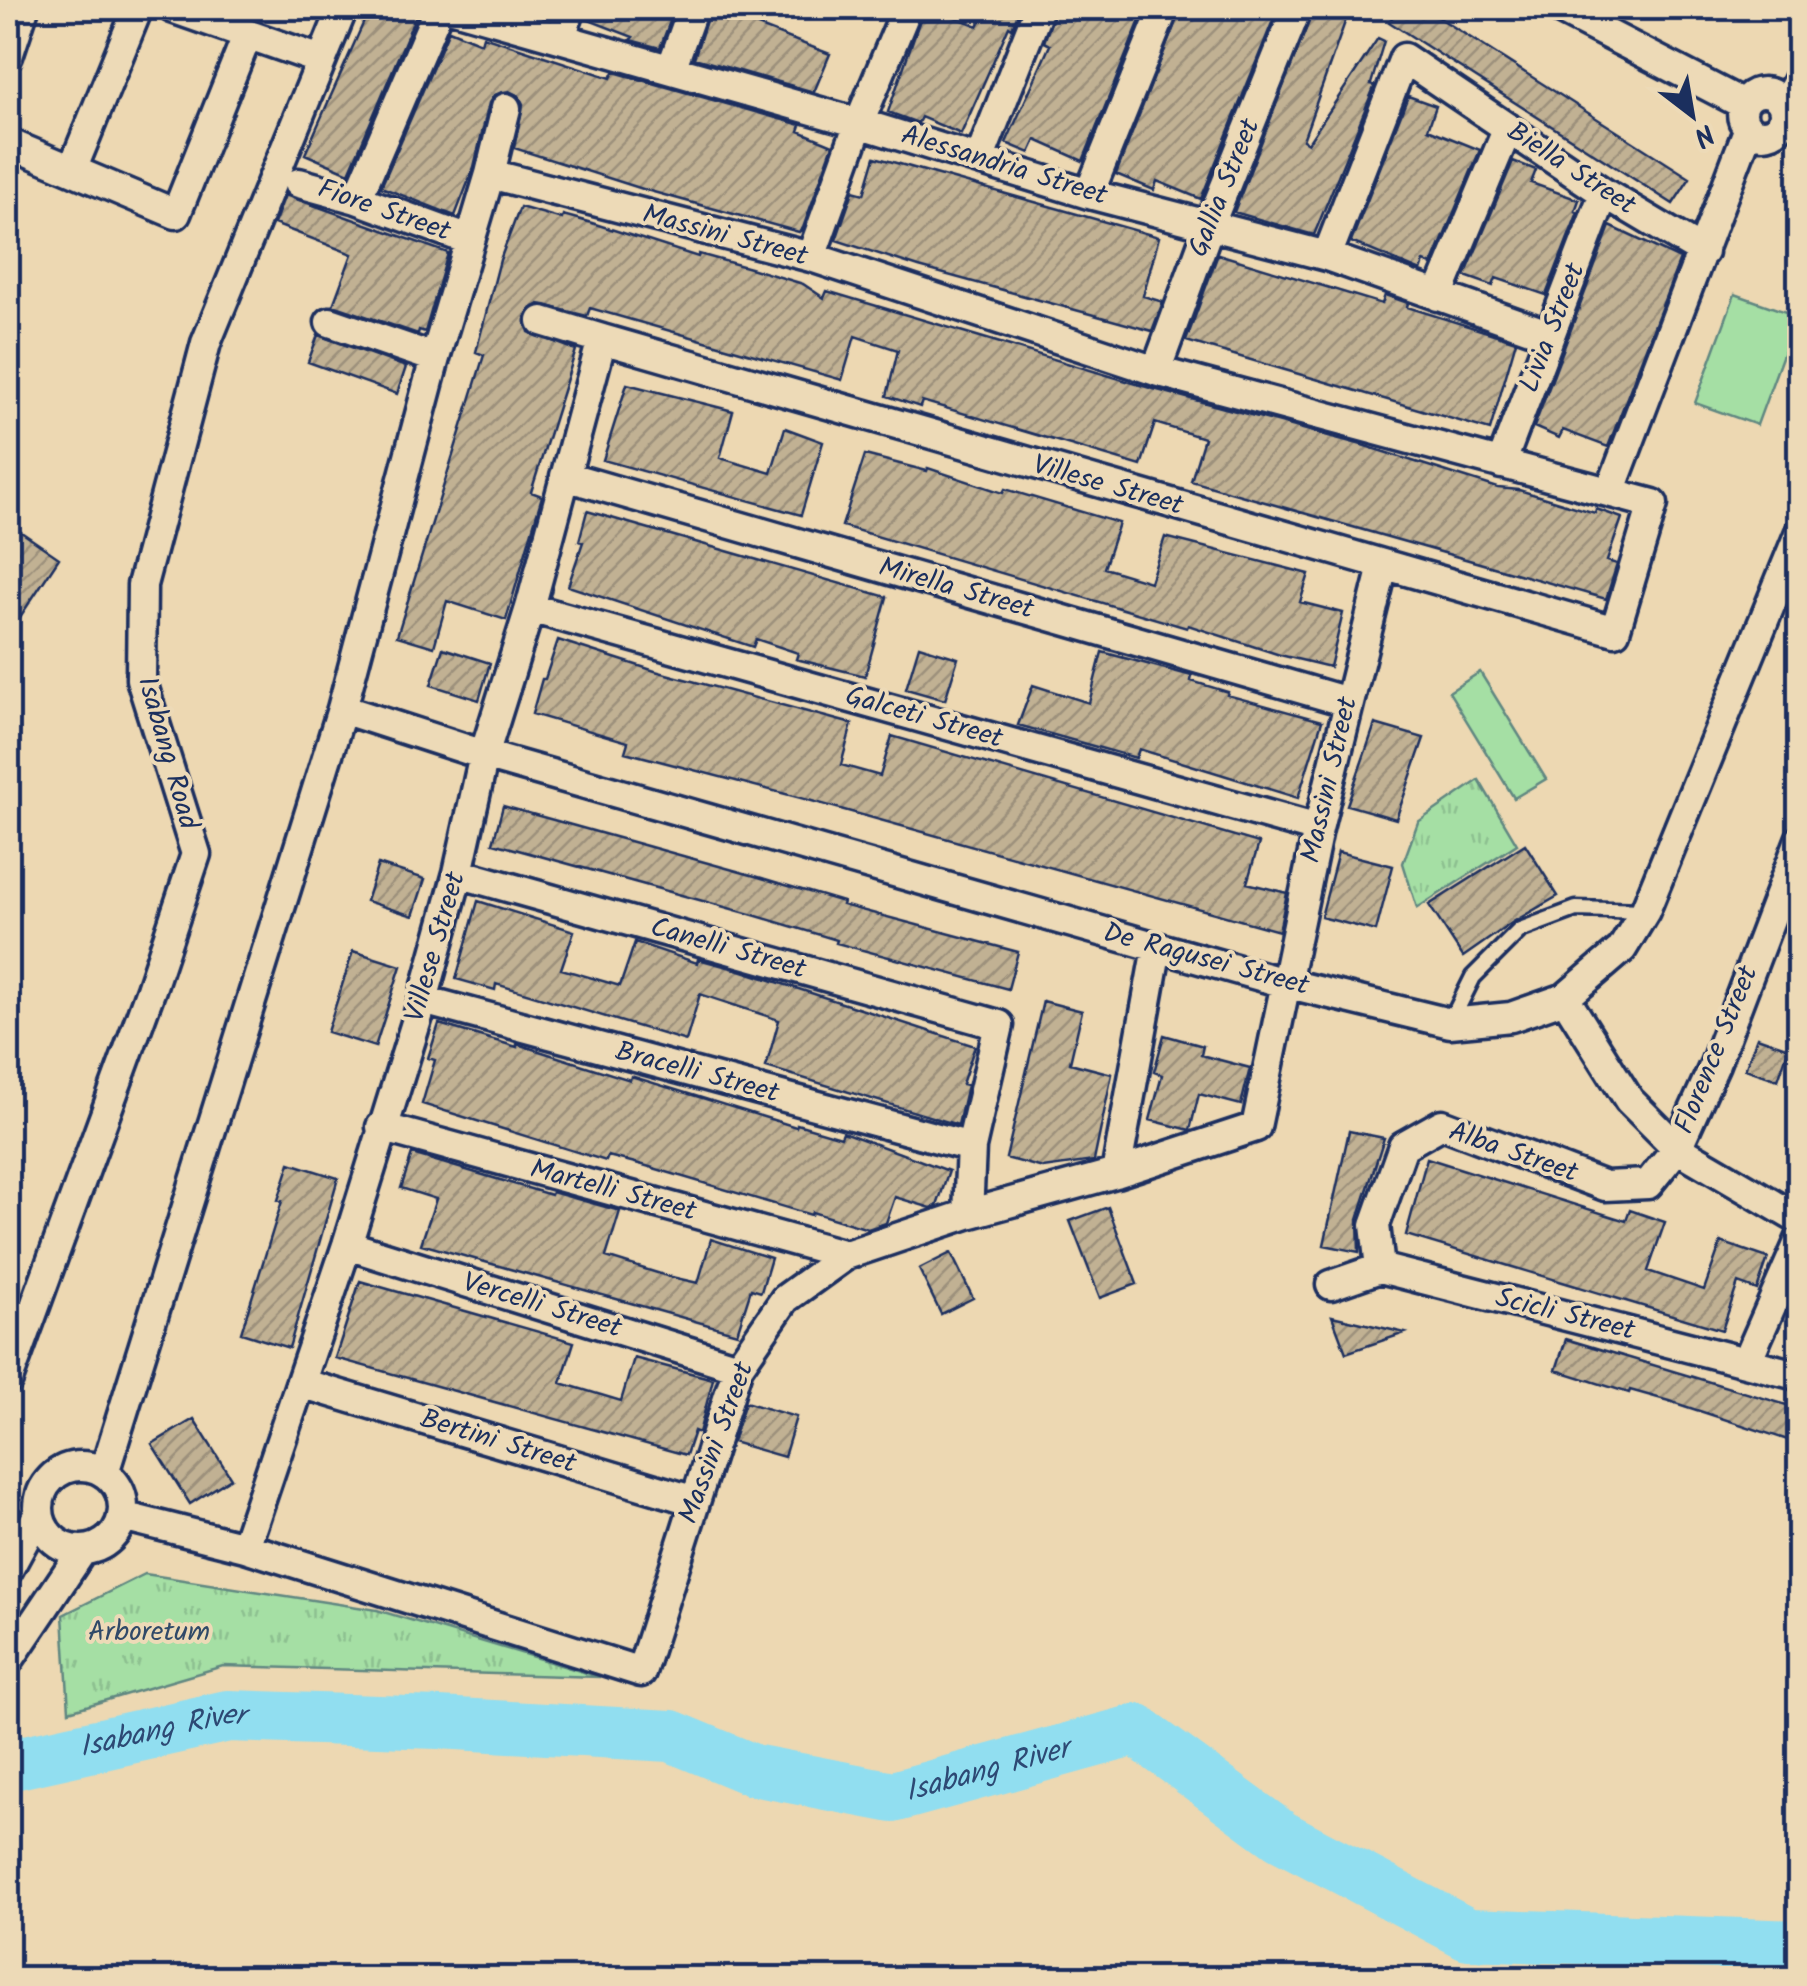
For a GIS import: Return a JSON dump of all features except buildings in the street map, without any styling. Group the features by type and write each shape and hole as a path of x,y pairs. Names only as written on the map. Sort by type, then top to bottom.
{"street":[{"path":"8,56 24,8"},
{"path":"72,170 138,8"},
{"path":"172,8 321,60"},
{"name":"Isabang Road","path":"8,1380 151,990 196,854 141,679 142,586 206,343 343,8"},
{"path":"357,199 439,8"},
{"name":"Alessandria Street","path":"454,8 859,123 1089,194 1327,256 1550,336"},
{"path":"560,38 571,8"},
{"path":"671,69 692,8"},
{"path":"810,257 907,8"},
{"path":"979,160 1039,8"},
{"path":"1089,194 1164,8"},
{"name":"Gallia Street","path":"1156,370 1210,224 1298,8"},
{"path":"1557,8 1746,117 1761,135 1774,132 1783,121 1784,107 1800,76"},
{"path":"8,143 176,214 247,36"},
{"name":"Biella Street","path":"1327,256 1404,58 1604,192 1703,252"},
{"path":"104,1473 342,709 506,108"},
{"path":"1610,492 1703,252 1746,117"},
{"path":"1438,296 1508,128"},
{"name":"Massini Street","path":"122,1516 245,1547 641,1672 738,1367 785,1299 846,1255 1256,1127 1318,829 1384,566 1615,631 1653,504 1156,370 810,257 490,174"},
{"name":"Fiore Street","path":"299,183 357,199 469,240"},
{"name":"Livia Street","path":"1501,464 1604,192"},
{"name":"Villese Street","path":"542,321 1384,566"},
{"path":"330,322 435,358"},
{"name":"Villese Street","path":"245,1547 347,1245 422,1000 458,873 484,755 530,608 602,339"},
{"name":"Mirella Street","path":"565,476 1348,702"},
{"name":"De Ragusei Street","path":"342,709 484,755 1285,983 1450,1022 1511,1016 1565,998 1622,949 1645,911 1800,532"},
{"name":"Galceti Street","path":"530,608 1318,829"},
{"name":"Florence Street","path":"1677,1148 1715,1064 1800,840"},
{"name":"Canelli Street","path":"458,873 999,1025 971,1147"},
{"path":"1116,1173 1157,947"},
{"path":"1565,998 1629,1100 1677,1148 1800,1220"},
{"name":"Bracelli Street","path":"422,1000 971,1147"},
{"name":"Alba Street","path":"1380,1268 1375,1225 1403,1146 1442,1124 1604,1186 1648,1184 1677,1148"},
{"name":"Martelli Street","path":"381,1127 846,1255"},
{"path":"968,1214 971,1147"},
{"path":"1747,1361 1800,1240"},
{"name":"Vercelli Street","path":"347,1245 738,1367"},
{"path":"1331,1286 1380,1268"},
{"name":"Scicli Street","path":"1380,1268 1800,1376"},
{"name":"Bertini Street","path":"301,1383 695,1500"},
{"path":"8,1570 39,1514 44,1487 54,1476 79,1466 104,1473 120,1492 122,1516 112,1537 82,1550 70,1549 51,1538 39,1514"},
{"path":"8,1661 82,1550"}],"lane":[{"path":"1450,1022 1473,977 1520,930 1576,909 1645,911"}],"green space":[{"path":"1735,294 1797,316 1757,425 1695,403"},
{"path":"1480,672 1546,779 1514,798 1449,692"},
{"path":"1479,780 1517,844 1417,908 1403,863 1418,822"},
{"name":"Arboretum","path":"145,1574 377,1610 600,1677 223,1666 69,1711 63,1615"}],"waterway":[{"name":"Isabang River","path":"8,1765 228,1716 439,1723 671,1736 753,1770 893,1797 1136,1730 1281,1836 1468,1934 1800,1946"}]}
